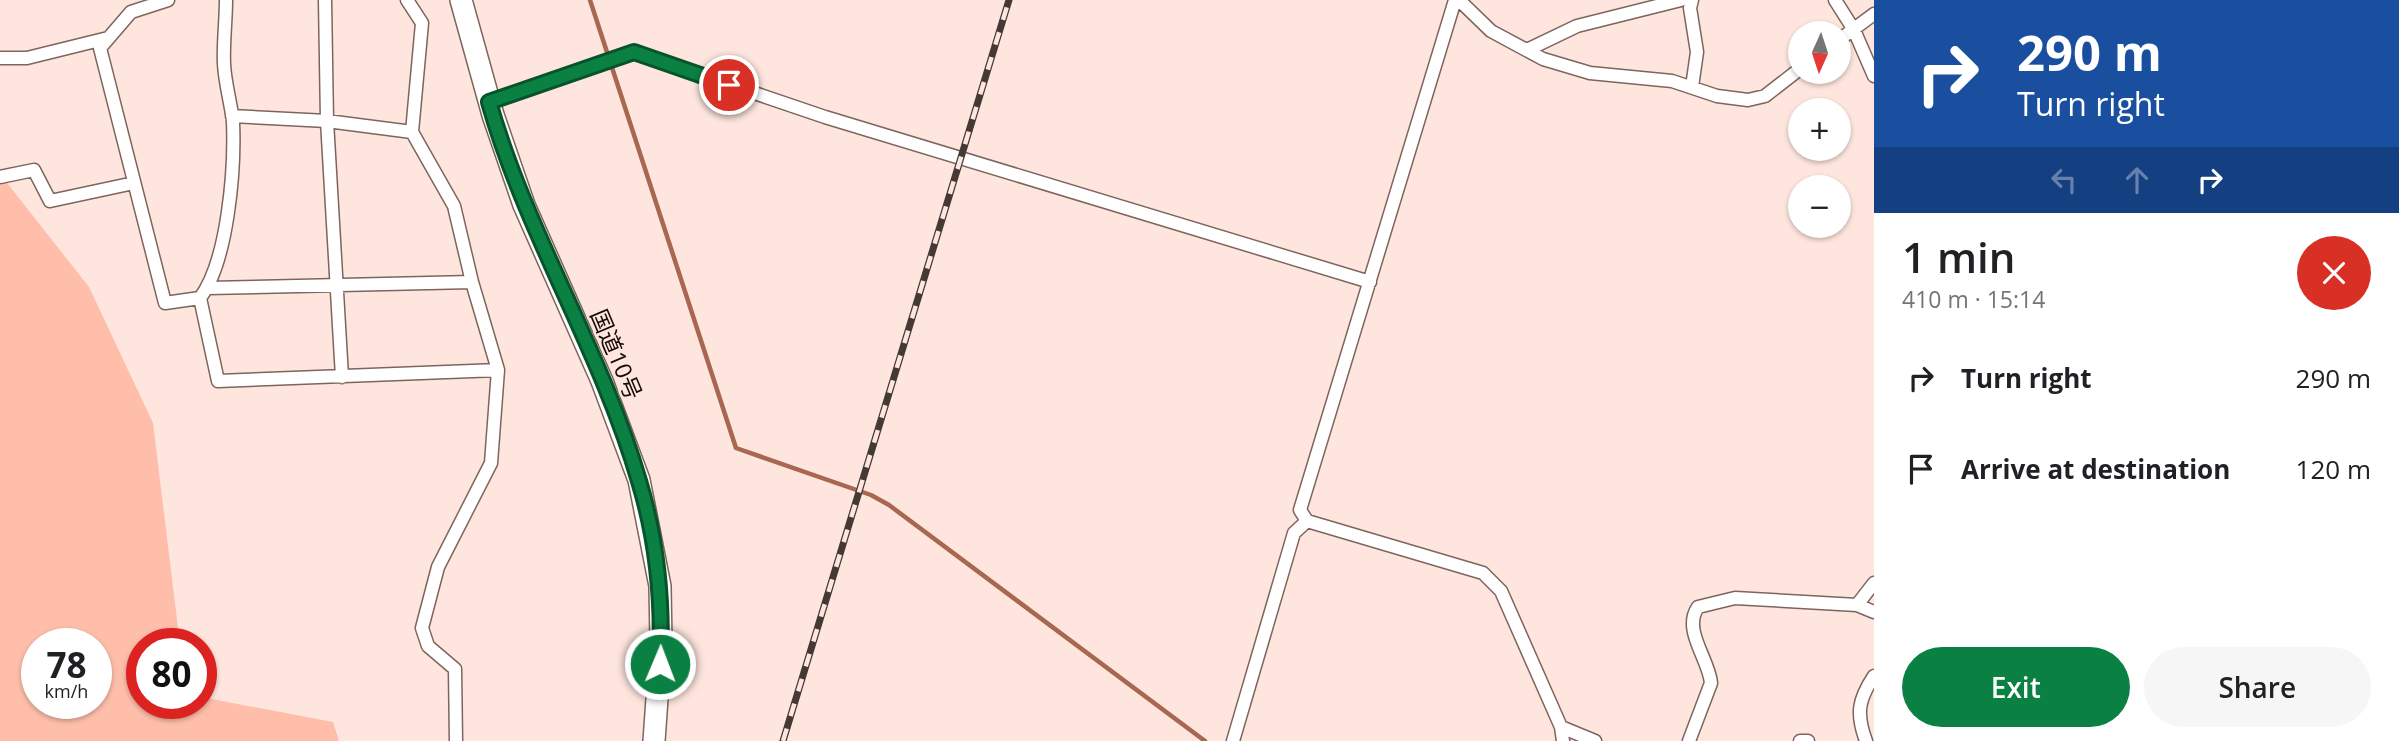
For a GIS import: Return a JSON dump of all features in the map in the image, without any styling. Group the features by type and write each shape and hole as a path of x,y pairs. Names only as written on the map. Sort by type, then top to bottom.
{"highway":[{"name":"国道10号","path":"461,0 489,102 524,205 602,382 639,480 660,586 661,642 654,741"}],"street":[{"path":"168,0 131,12 100,48 165,303 200,299 208,288 221,255 227,226 232,116 224,66 226,0"},
{"path":"407,0 422,23 412,132 454,206 472,282 498,370 491,463 438,567 422,628 428,646 455,668 456,741"},
{"path":"1563,741 1562,727 1501,591 1483,573 1307,521 1300,510 1457,0 1490,31 1543,59 1590,73 1672,81 1717,96 1748,100 1765,96 1788,78"},
{"path":"1527,50 1577,26 1681,0"},
{"path":"1692,0 1690,8 1697,52 1692,87"},
{"path":"1835,0 1854,30 1874,76"},
{"path":"327,1 327,121 342,377"},
{"path":"1854,30 1874,14"},
{"path":"0,58 27,58 108,38"},
{"path":"489,102 634,52 825,117 1370,282"},
{"path":"232,116 327,121 412,132"},
{"path":"0,177 34,170 50,201 134,183"},
{"path":"208,288 472,282"},
{"path":"200,299 218,381 498,370"},
{"path":"1233,741 1294,534 1307,521"},
{"path":"1857,605 1874,583"},
{"path":"1689,741 1711,683 1698,649 1693,623 1698,607 1735,598 1857,605 1874,612"},
{"path":"1866,741 1859,722 1859,704 1874,676"},
{"path":"1562,727 1595,741"},
{"path":"1800,741 1808,741"}],"shaded area":[{"path":"0,174 89,287 153,423 178,628 126,628 126,719 217,719 217,700 333,722 339,741 0,741"}],"waterway":[{"path":"590,0 736,448 871,495 889,505 1205,741"}],"railway":[{"path":"783,741 1009,0"}],"route":[{"path":"660,664 660,586 639,480 602,382 524,205 489,102 634,52 729,85"}]}
